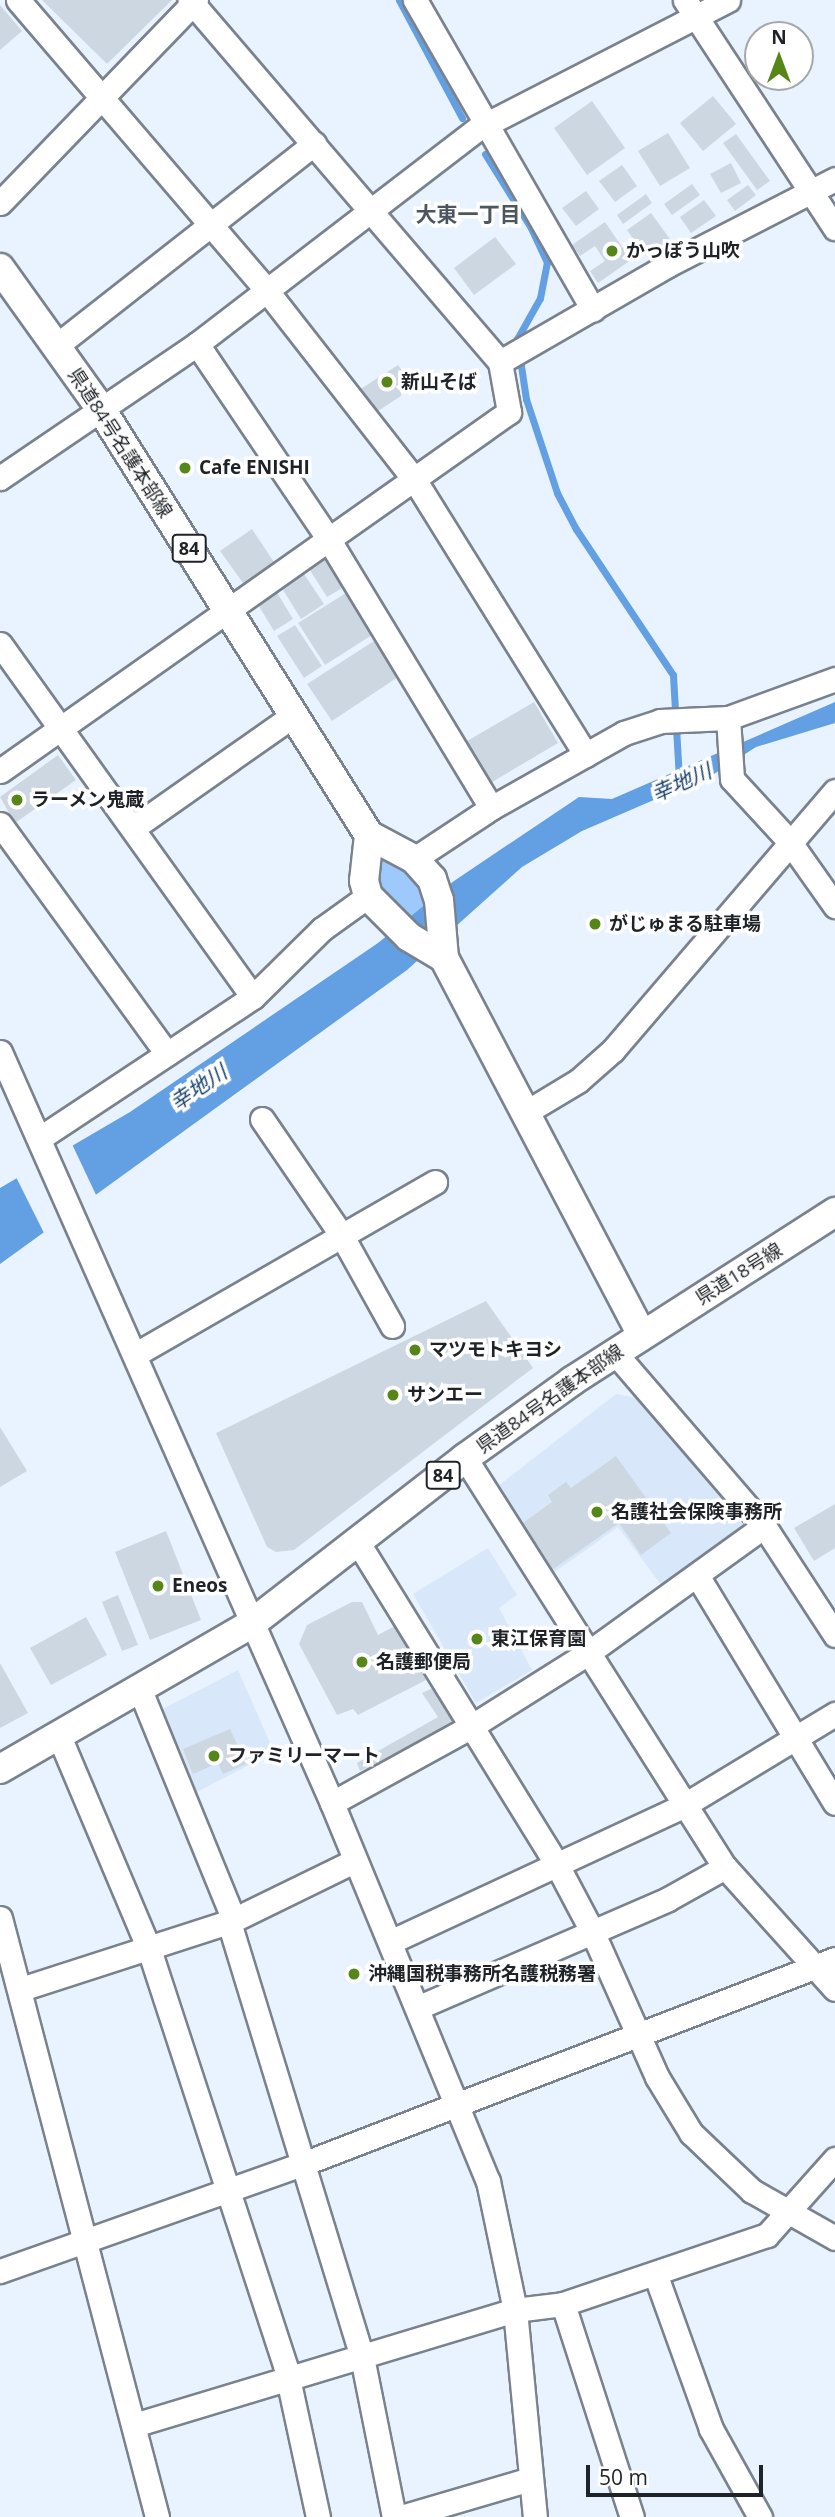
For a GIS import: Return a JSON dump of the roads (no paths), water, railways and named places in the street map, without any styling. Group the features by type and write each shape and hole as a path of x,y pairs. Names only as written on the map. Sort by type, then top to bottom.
{"main road":[{"name":"県道84号名護本部線","path":"0,268 101,409 369,835 414,859 435,888 444,958 528,1111 642,1335 465,1458 251,1624 0,1769"},
{"path":"369,835 363,881 368,896 409,937 444,958"},
{"name":"県道18号線","path":"642,1335 835,1212"}],"street":[{"path":"18,0 267,290 414,479 586,755"},
{"path":"415,0 593,309"},
{"path":"0,478 197,344 367,212 485,125 690,9 728,0"},
{"path":"0,203 193,1 314,144 367,212 500,362 509,412 0,771"},
{"path":"690,9 835,228"},
{"path":"56,346 314,144"},
{"path":"500,362 835,179"},
{"path":"197,344 329,540 491,808"},
{"path":"0,644 253,997"},
{"path":"414,859 491,808 624,733 660,722 727,726 835,679"},
{"path":"133,828 294,715"},
{"path":"727,726 732,779 789,841 835,906"},
{"path":"528,1111 578,1081 613,1050 835,790"},
{"path":"0,824 167,1054"},
{"path":"42,1144 167,1054 253,997 322,929 368,896"},
{"path":"0,1052 74,1212 251,1624 332,1803 354,1861 419,2007 488,2181 515,2310 530,2479 536,2517"},
{"path":"262,1119 342,1236 392,1326"},
{"path":"136,1354 435,1182"},
{"path":"615,1353 764,1525 835,1635"},
{"path":"465,1458 683,1806 725,1867 825,1961 835,1989"},
{"path":"332,1803 472,1726 587,1653 698,1577 764,1525"},
{"path":"357,1541 557,1865 593,1931 657,2077 691,2133 752,2191 835,2238"},
{"path":"698,1577 798,1737 835,1803"},
{"path":"139,1690 231,1921 300,2165 362,2357 394,2517"},
{"path":"390,1942 683,1806 835,1714"},
{"path":"59,1736 149,1949 288,2378 318,2517"},
{"path":"21,1989 231,1921 354,1861"},
{"path":"419,2007 668,1899 725,1867"},
{"path":"0,1918 21,1989 157,2517"},
{"path":"0,2271 86,2243 300,2165 825,1961"},
{"path":"134,2425 515,2310 543,2303 563,2304 656,2276 767,2235 835,2159"},
{"path":"656,2276 711,2429 760,2517"},
{"path":"563,2304 632,2517"},
{"path":"401,2517 530,2479"}],"water":[{"name":"幸地川","path":"835,702 835,723 756,747 714,774 582,831 522,867 407,970 0,1264 0,1188 130,1112 378,943 454,881 579,797 612,799"}],"waterway":[{"path":"399,0 462,118"},
{"name":"幸地川","path":"485,154 531,228 547,262 540,298 517,339 526,399 557,493 576,529 673,675 679,779"}],"place":[{"name":"かっぽう山吹","path":"612,251"},
{"name":"新山そば","path":"387,382"},
{"name":"Cafe ENISHI","path":"185,468"},
{"name":"ラーメン鬼蔵","path":"17,800"},
{"name":"がじゅまる駐車場","path":"595,924"},
{"name":"マツモトキヨシ","path":"415,1350"},
{"name":"サンエー","path":"393,1395"},
{"name":"名護社会保険事務所","path":"597,1512"},
{"name":"Eneos","path":"158,1586"},
{"name":"東江保育園","path":"477,1639"},
{"name":"名護郵便局","path":"362,1662"},
{"name":"ファミリーマート","path":"214,1756"},
{"name":"沖縄国税事務所名護税務署","path":"354,1974"}],"district":[{"name":"大東一丁目","path":"468,214"}]}
